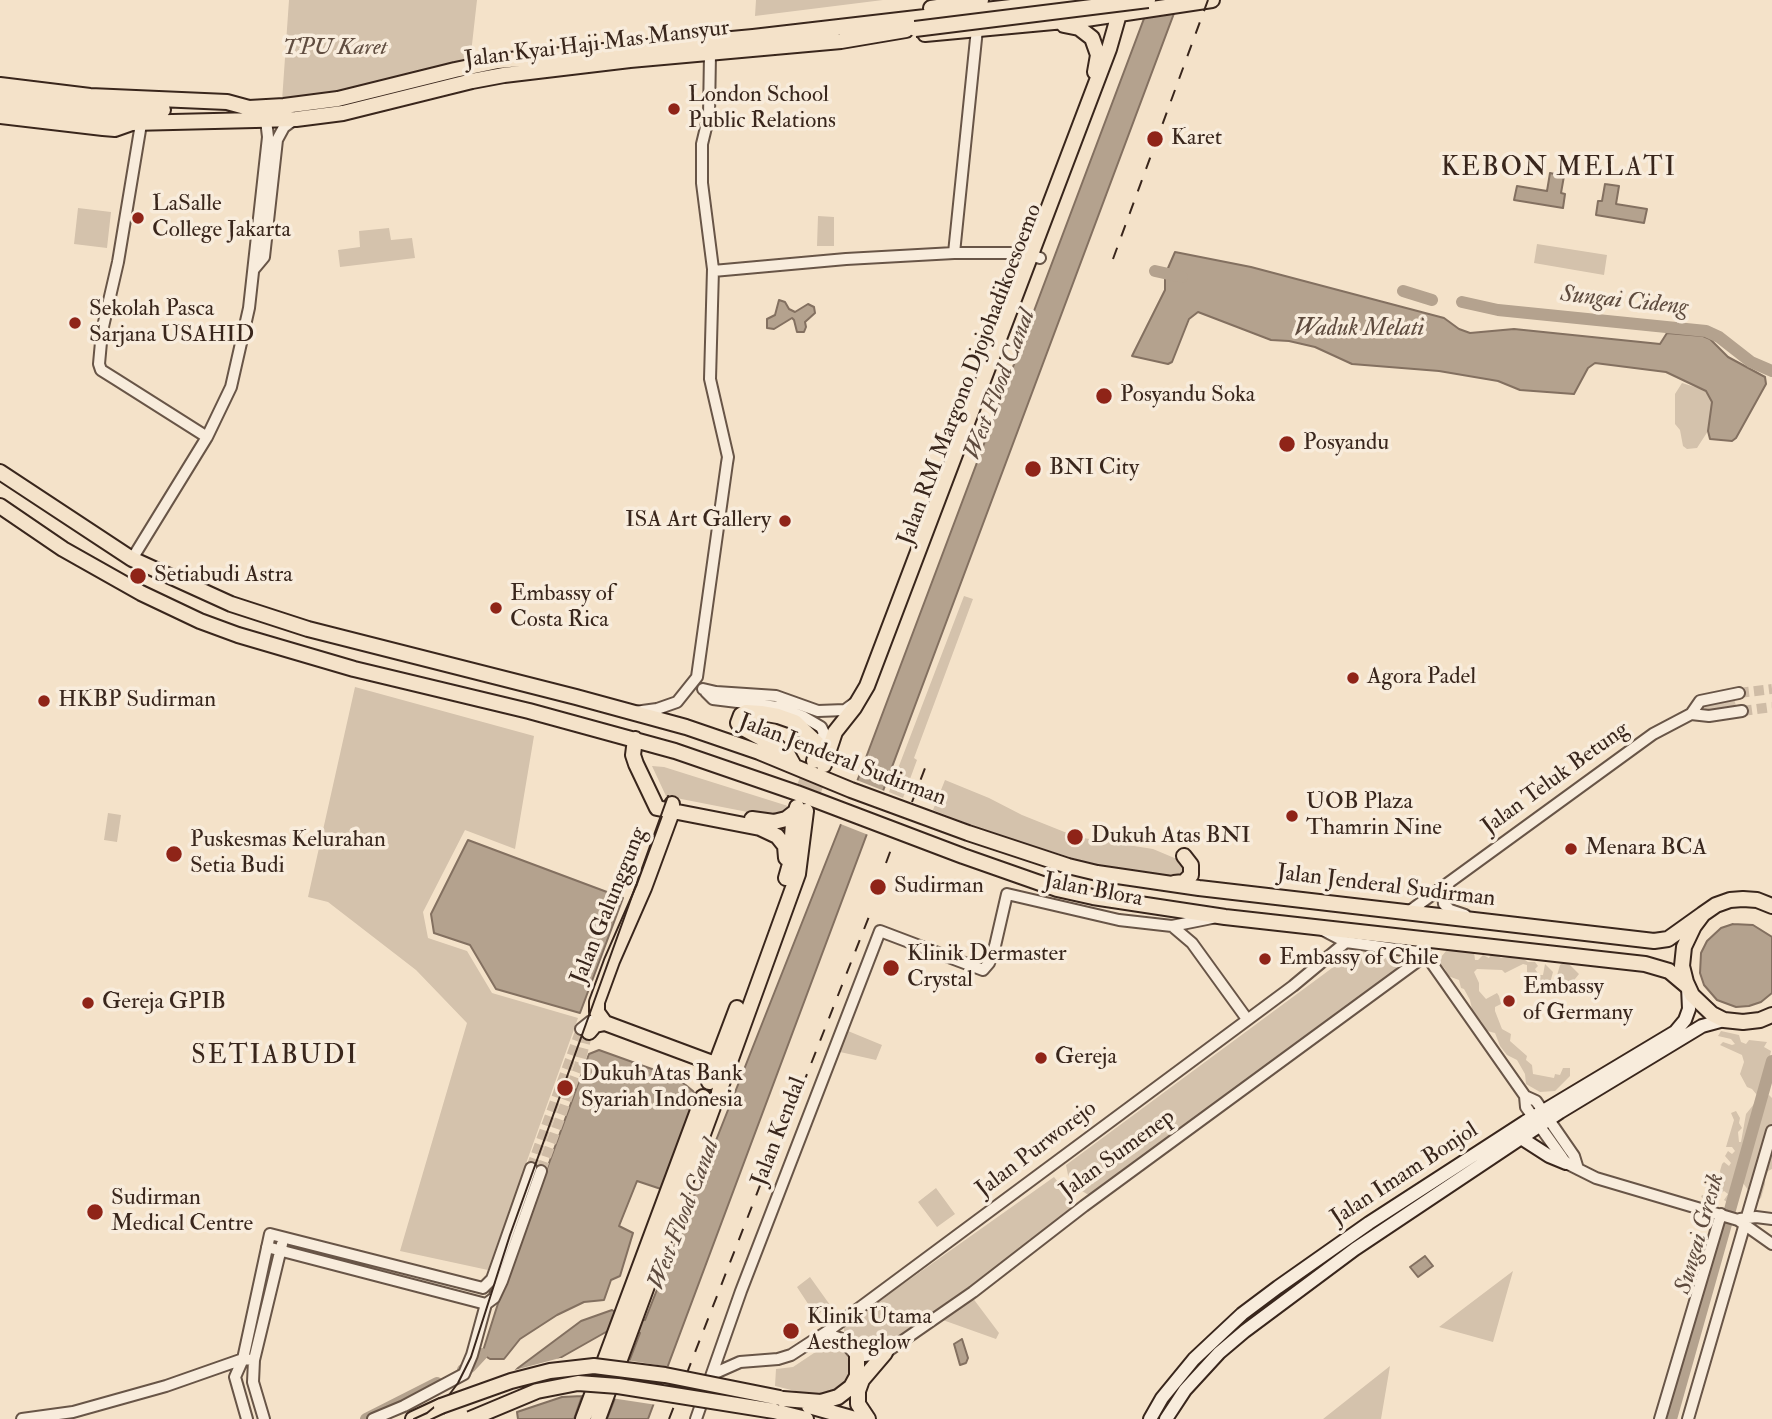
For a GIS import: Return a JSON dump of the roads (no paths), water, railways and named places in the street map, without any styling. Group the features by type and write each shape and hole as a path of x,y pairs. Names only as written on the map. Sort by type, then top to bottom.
{"main road":[{"name":"Jalan Kyai Haji Mas Mansyur","path":"837,27 856,21 981,0"},
{"name":"Jalan Kyai Haji Mas Mansyur","path":"0,116 103,128 137,123 296,119 343,113 504,75 868,36 914,24 1071,0"},
{"path":"1086,19 1094,8 1093,0"},
{"name":"Jalan Kyai Haji Mas Mansyur","path":"0,85 124,98 227,102 248,108 284,106 338,99 498,61 837,27 914,24 1212,0"},
{"name":"Jalan Kyai Haji Mas Mansyur","path":"868,36 898,37 1086,19 1131,6"},
{"name":"Jalan RM Margono Djojohadikoesoemo","path":"827,744 863,706 964,459 1092,94 1109,49 1131,6"},
{"name":"Jalan RM Margono Djojohadikoesoemo","path":"1036,257 1131,6"},
{"path":"1086,19 1098,20 1105,25 1109,49"},
{"path":"1044,23 1079,28 1092,38 1098,55 1092,94"},
{"path":"0,95 103,113 137,123"},
{"path":"0,105 103,113 248,108"},
{"name":"Jalan Jenderal Sudirman","path":"0,472 132,559 230,604 290,624 686,727 1035,856 1097,873 1169,884 1635,939 1668,939"},
{"name":"Jalan Jenderal Sudirman","path":"0,506 63,549 141,593 200,621 238,635 354,669 635,739 797,793 1047,886 1093,897 1225,917 1659,967 1678,976 1705,1009 1724,1020"},
{"path":"793,765 788,755 776,746 741,727 738,723 741,715 748,712 785,718 803,727 827,744 819,763"},
{"name":"Jalan Galunggung","path":"635,739 633,755 657,808 774,822 786,819 799,810"},
{"name":"Jalan Galunggung","path":"672,808 760,828 777,836 785,846 788,873"},
{"name":"Jalan Galunggung","path":"672,808 644,888 616,950 591,1027 715,1064"},
{"path":"712,1085 715,1064 788,873 799,810"},
{"path":"712,1085 798,874 799,810"},
{"path":"1169,884 1184,882 1191,875 1191,865 1184,856"},
{"path":"1659,967 1672,964 1677,956 1676,946 1668,939 1716,905 1730,900 1768,903"},
{"path":"1688,987 1683,975 1682,956 1697,918"},
{"name":"Jalan Imam Bonjol","path":"1150,1419 1178,1378 1214,1339 1242,1314 1334,1247 1541,1119 1675,1032 1685,1020 1689,1009 1688,987"},
{"path":"1724,1020 1745,1022 1772,1015"},
{"name":"Jalan Imam Bonjol","path":"1166,1419 1185,1390 1205,1367 1245,1331 1389,1225 1521,1138 1541,1119 1702,1026 1724,1020"},
{"path":"692,1055 709,1051 726,1040"},
{"path":"692,1055 703,1065 712,1085"},
{"path":"583,1419 618,1348 708,1102"},
{"path":"1521,1138 1549,1156 1572,1166"},
{"path":"598,1419 618,1348"},
{"path":"868,1419 858,1404 858,1391 862,1380 885,1353"},
{"path":"470,1419 537,1391 578,1383 779,1403 821,1402 838,1397 851,1387 856,1376 856,1357"},
{"path":"413,1419 511,1381 550,1371 594,1366 655,1373 855,1419"},
{"path":"779,1403 806,1419"}],"street":[{"path":"954,253 977,29"},
{"path":"634,712 657,709 677,702 697,677 727,457 713,396 710,369 713,271 704,213 702,144 709,115 710,54"},
{"path":"254,269 264,257 277,140 284,127 296,119"},
{"path":"132,559 207,437 225,403 236,372 254,269 268,137 266,120"},
{"path":"137,123 118,262 102,331 99,364 101,370 207,437"},
{"path":"713,271 846,258 954,253 1022,253 1036,257"},
{"path":"697,677 713,699 778,707 804,717 821,727 827,744"},
{"path":"704,689 776,696 805,708 834,711 845,710 853,705 872,681"},
{"name":"Jalan Teluk Betung","path":"1407,913 1651,735 1691,714 1700,701 1739,693"},
{"name":"Jalan Teluk Betung","path":"1691,714 1709,716 1742,711"},
{"path":"1450,883 1443,894 1444,904 1463,915 1663,935 1697,918"},
{"name":"Jalan Blora","path":"880,931 984,970 995,946 1007,894 1094,915 1172,926 1225,917"},
{"path":"1192,943 1192,932 1197,920"},
{"path":"1172,926 1192,943 1247,1018"},
{"path":"1318,928 1346,942 1426,955 1525,1096 1526,1107 1541,1119 1572,1166 1596,1178 1722,1215 1741,1220 1772,1219"},
{"name":"Jalan Kendal","path":"696,1419 880,931"},
{"name":"Jalan Purworejo","path":"832,1333 1346,942"},
{"name":"Jalan Sumenep","path":"856,1357 885,1353 973,1292 1084,1206 1426,955"},
{"path":"1688,1419 1740,1242 1741,1220 1772,1131"},
{"path":"373,1419 464,1374 486,1304 494,1298 499,1289 536,1170"},
{"path":"264,1419 249,1359 270,1234 475,1287 485,1287 492,1279 520,1215"},
{"path":"1660,1419 1722,1215"},
{"path":"1741,1220 1770,1242"},
{"path":"247,1419 235,1377 249,1359 284,1238"},
{"path":"1740,1242 1754,1238 1770,1242"},
{"path":"267,1247 486,1304"},
{"path":"713,1374 740,1362 771,1360 791,1355 817,1338 832,1333 842,1339 856,1357"},
{"path":"721,1349 728,1357 740,1362"},
{"path":"22,1419 112,1402 249,1359"}],"water":[{"path":"1151,0 1179,0 648,1419 607,1419 640,1333 613,1328 484,1405 518,1368 581,1321 612,1310 622,1316 645,1320 841,824"},
{"path":"1550,173 1564,176 1561,193 1565,194 1563,208 1514,200 1517,186 1547,191"},
{"path":"1605,184 1619,186 1616,204 1647,209 1644,223 1596,215"},
{"name":"Waduk Melati","path":"1175,252 1251,267 1444,318 1470,333 1514,329 1660,344 1667,333 1703,336 1710,339 1728,357 1765,377 1766,384 1732,441 1710,439 1708,431 1712,402 1706,391 1666,372 1595,363 1588,368 1574,394 1520,390 1498,381 1439,371 1352,364 1315,347 1271,340 1198,312 1189,319 1172,362 1168,364 1132,356 1165,290 1165,275"},
{"path":"779,300 795,312 808,304 814,307 815,313 805,322 804,332 797,332 792,318 774,329 767,328 767,319 775,315"},
{"path":"468,840 623,898 580,1013 496,989 470,945 434,933 431,914"},
{"path":"1733,924 1753,925 1772,937 1772,993 1761,1002 1749,1006 1736,1007 1717,1000 1704,985 1700,973 1701,953 1707,941 1721,928"},
{"path":"599,1050 677,1078 693,1091 697,1098 664,1190 637,1181 619,1226 633,1233 620,1276 611,1280 604,1300 584,1302 557,1315 520,1339 504,1359 490,1359 482,1354 501,1294 589,1054"},
{"path":"1425,1256 1433,1266 1418,1277 1410,1267"},
{"path":"962,1339 968,1358 966,1363 960,1365 954,1344"},
{"path":"582,1396 574,1419 518,1419 517,1412 562,1397"}],"waterway":[{"name":"Sungai Cideng","path":"1155,271 1182,277"},
{"name":"Sungai Cideng","path":"1403,291 1432,300"},
{"name":"Sungai Cideng","path":"1462,302 1498,310 1706,331 1719,337 1751,362 1772,371"},
{"name":"Sungai Gresik","path":"1671,1419 1772,1061"},
{"path":"463,1370 470,1367 482,1354"},
{"path":"366,1419 437,1383"}],"tunnel":[{"path":"1739,693 1772,689"},
{"path":"1742,711 1772,707"},
{"path":"797,806 813,762"},
{"path":"807,810 823,767"},
{"path":"531,1168 581,1029"},
{"path":"541,1171 580,1063 588,1031"}],"tram line":[{"path":"414,1419 427,1413 449,1395 471,1357 510,1235 668,796"}],"railway":[{"path":"1113,259 1208,0"},
{"path":"912,802 927,763"},
{"path":"886,863 893,844"},
{"path":"785,1130 870,914"},
{"path":"669,1419 777,1142"}],"place":[{"name":"London School Public Relations","path":"674,109"},
{"name":"Karet","path":"1155,139"},
{"name":"LaSalle College Jakarta","path":"138,218"},
{"name":"Sekolah Pasca Sarjana USAHID","path":"75,323"},
{"name":"Posyandu Soka","path":"1104,396"},
{"name":"Posyandu","path":"1287,444"},
{"name":"BNI City","path":"1033,469"},
{"name":"ISA Art Gallery","path":"785,521"},
{"name":"Setiabudi Astra","path":"138,576"},
{"name":"Embassy of Costa Rica","path":"496,608"},
{"name":"Agora Padel","path":"1353,678"},
{"name":"HKBP Sudirman","path":"44,701"},
{"name":"UOB Plaza Thamrin Nine","path":"1292,816"},
{"name":"Dukuh Atas BNI","path":"1075,837"},
{"name":"Menara BCA","path":"1571,849"},
{"name":"Puskesmas Kelurahan Setia Budi","path":"174,854"},
{"name":"Sudirman","path":"878,887"},
{"name":"Embassy of Chile","path":"1265,959"},
{"name":"Klinik Dermaster Crystal","path":"891,968"},
{"name":"Embassy of Germany","path":"1509,1001"},
{"name":"Gereja GPIB","path":"88,1003"},
{"name":"Gereja","path":"1041,1058"},
{"name":"Dukuh Atas Bank Syariah Indonesia","path":"565,1088"},
{"name":"Sudirman Medical Centre","path":"95,1212"},
{"name":"Klinik Utama Aestheglow","path":"791,1331"}],"district":[{"name":"KEBON MELATI","path":"1559,169"},
{"name":"SETIABUDI","path":"275,1057"}],"park label":[{"name":"TPU Karet","path":"335,49"}],"water label":[{"name":"West Flood Canal","path":"1001,385"},
{"name":"West Flood Canal","path":"685,1215"}]}
